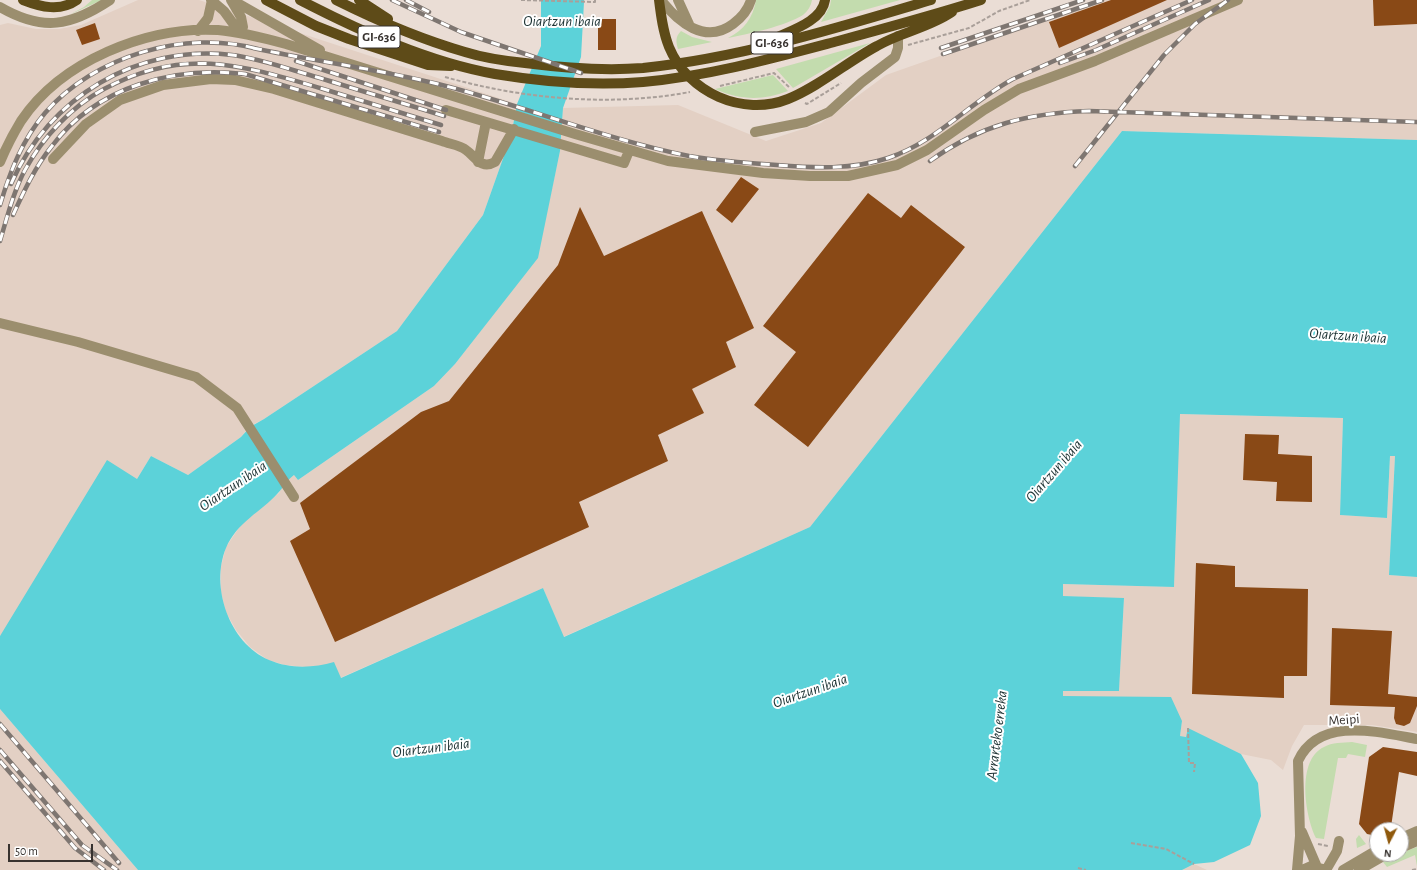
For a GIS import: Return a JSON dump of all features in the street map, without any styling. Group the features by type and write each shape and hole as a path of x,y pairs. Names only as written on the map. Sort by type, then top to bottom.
{"main road":[{"path":"27,1 42,7 57,8 77,0"},
{"path":"266,0 316,26 349,39 428,65 461,66"},
{"name":"GI-636","path":"300,0 354,27 405,47 461,66 494,74 549,82 611,84 699,75 791,54 981,0"},
{"name":"GI-636","path":"336,0 410,33 465,53 496,60 550,67 611,69 642,68 697,60 758,47 931,0"},
{"path":"359,0 410,33"},
{"path":"660,0 662,23 670,49 692,81 707,91 736,103 758,105 772,104 800,94 858,57 898,36 937,22 961,6"},
{"path":"758,47 813,20 821,10 825,0"}],"street":[{"path":"0,7 5,14 39,22 55,23 86,16 110,0"},
{"path":"198,31 208,18 212,0 224,11 240,33"},
{"path":"231,0 241,17 243,27 240,33"},
{"path":"231,0 338,60"},
{"path":"660,0 674,15 692,29 704,33 722,31 740,19 748,8 751,0"},
{"path":"678,0 683,15 692,29"},
{"path":"0,162 21,120 45,94 70,72 120,46 165,34 217,30 264,38 629,151 668,160 763,173 848,176 872,172 897,165 927,150 984,110 1020,89 1095,61 1238,0"},
{"path":"756,132 806,122 829,112 861,83 895,57 898,48 898,36"},
{"path":"53,159 86,124 120,100 163,85 211,79 235,80 263,86 420,134 465,149 478,162 490,165 496,162 515,129"},
{"path":"446,110 515,129 624,163 629,151"},
{"path":"478,162 486,122"},
{"path":"0,323 78,342 196,377 237,408 250,426 294,497"},
{"name":"Meipi","path":"1297,870 1300,823 1298,760 1303,750 1310,742 1320,736 1342,731 1384,733 1417,739"},
{"name":"Meipi","path":"1300,823 1307,846 1322,869"},
{"path":"1302,870 1311,866 1322,869 1338,846 1344,862 1356,867"},
{"path":"1356,867 1369,856"},
{"path":"1343,870 1369,862"}],"path":[{"path":"521,0 595,1"},
{"path":"898,48 969,28 998,10 1030,0"},
{"path":"713,87 774,73 790,89"},
{"path":"801,99 806,104 841,82"},
{"path":"493,89 533,95 578,99 641,98 690,92"},
{"path":"1188,728 1189,763 1195,763 1194,772"},
{"path":"1131,843 1166,849 1194,864"},
{"path":"1078,868 1086,870"},
{"path":"1412,870 1417,869"}],"shaded area":[{"path":"138,0 199,0 517,104 511,136 483,215 397,331 264,419 250,426 241,437 188,475 151,456 137,479 0,636 0,25 8,23 36,29 59,29 81,25"},
{"path":"1099,0 1417,0 1417,140 1122,131 810,527 563,637 543,588 340,678 334,663 315,668 285,665 268,660 250,647 236,630 226,612 221,592 221,567 226,547 243,522 279,493 285,482 294,475 298,480 434,386 455,364 537,258 560,151 563,108 678,105 766,141 821,123 886,75"},
{"path":"1179,414 1343,418 1340,515 1387,518 1390,456 1395,456 1389,575 1417,577 1417,732 1372,725 1304,725 1292,746 1283,770 1271,760 1241,754 1188,729 1186,737 1180,736 1182,721 1062,697 1063,691 1119,691 1124,599 1063,596 1063,584 1174,587"},
{"path":"0,709 138,870 0,870"},
{"path":"1194,864 1207,870 1182,870"}],"green space":[{"path":"92,0 102,0 69,15 84,7"},
{"path":"756,0 812,0 810,6 803,15 787,23 728,38 734,35 747,23 753,12"},
{"path":"831,0 900,0 821,22 830,6"},
{"path":"681,31 692,37 712,42 678,49 676,40"},
{"path":"870,43 793,88 776,69"},
{"path":"773,75 788,91 760,98 751,98 724,93 715,89"},
{"path":"1352,742 1367,745 1365,757 1348,754 1346,758 1338,758 1324,839 1316,838 1306,803 1306,776 1309,764 1315,754 1327,745"},
{"path":"1359,835 1366,844 1357,848 1356,839"},
{"path":"1417,847 1417,866 1415,855 1409,858 1409,850"},
{"path":"1383,862 1399,862 1387,867"}],"water":[{"path":"541,0 584,0 584,2 581,57 563,108 560,151 538,258 455,364 434,386 298,480 294,475 271,500 236,531 226,548 220,579 226,612 243,641 255,652 269,660 285,665 302,667 334,662 341,678 543,588 564,637 810,527 1122,131 1417,140 1417,577 1389,575 1395,456 1390,456 1387,518 1340,515 1343,418 1180,414 1174,587 1063,584 1063,596 1124,598 1119,691 1063,691 1063,696 1171,697 1182,721 1180,736 1186,737 1188,728 1241,754 1258,783 1261,816 1250,845 1214,862 1194,864 1182,870 138,870 0,709 0,636 107,460 137,479 151,456 188,475 241,437 250,427 397,331 483,215 511,136 517,104 541,46"}],"building":[{"path":"1111,0 1167,0 1059,48 1049,22"},
{"path":"1373,0 1417,0 1417,24 1374,26"},
{"path":"598,19 616,19 616,50 598,50"},
{"path":"95,23 100,39 82,45 76,30"},
{"path":"741,177 759,189 732,223 716,210"},
{"path":"868,193 901,218 911,205 965,247 808,447 754,405 796,352 763,326"},
{"path":"580,207 604,256 702,211 754,328 726,342 736,367 692,389 704,413 658,435 668,461 579,502 589,527 335,642 290,541 310,529 300,503 421,412 449,401 558,265"},
{"path":"1245,434 1279,435 1278,454 1312,456 1312,502 1276,501 1277,482 1243,480"},
{"path":"1196,563 1235,566 1235,587 1308,589 1307,676 1284,676 1284,698 1192,694"},
{"path":"1332,628 1392,631 1388,694 1417,697 1417,706 1410,723 1404,726 1396,724 1394,718 1395,707 1330,705"},
{"path":"1383,747 1417,752 1417,776 1399,772 1392,822 1369,822 1369,834 1359,824 1369,757"}],"railway":[{"path":"392,0 461,32 581,73"},
{"path":"406,0 429,12"},
{"path":"941,48 1083,0"},
{"path":"943,54 1102,0"},
{"path":"253,48 438,84 469,92 626,141 689,156 722,161 805,167 833,167 861,165 888,158 905,151 922,142 982,99 1013,79 1192,0"},
{"path":"1060,63 1096,50 1209,0"},
{"path":"1075,166 1164,55 1195,24 1228,0"},
{"path":"0,205 8,180 23,145 37,123 65,93 89,76 115,62 142,52 171,45 201,43 230,44 258,49"},
{"path":"11,184 28,153 48,126 73,102 100,83 130,68 163,58 197,54 232,55 254,59 444,116"},
{"path":"296,61 446,110"},
{"path":"0,241 14,196 25,170 40,146 59,124 80,105 104,89 133,76 160,68 186,64 211,64 263,72 291,79 441,125"},
{"path":"13,215 40,162 70,125 91,108 114,95 139,84 165,77 191,73 218,72 245,74 439,132"},
{"path":"930,161 967,138 1005,123 1025,118 1067,112 1089,111 1417,122"},
{"path":"0,724 119,863"},
{"path":"0,750 82,845 117,870"},
{"path":"0,761 75,848 104,870"}],"water label":[{"name":"Oiartzun ibaia","path":"562,21"},
{"name":"Oiartzun ibaia","path":"1348,336"},
{"name":"Oiartzun ibaia","path":"1054,471"},
{"name":"Oiartzun ibaia","path":"233,486"},
{"name":"Oiartzun ibaia","path":"810,691"},
{"name":"Arrarteko erreka","path":"997,735"},
{"name":"Oiartzun ibaia","path":"431,748"}]}
